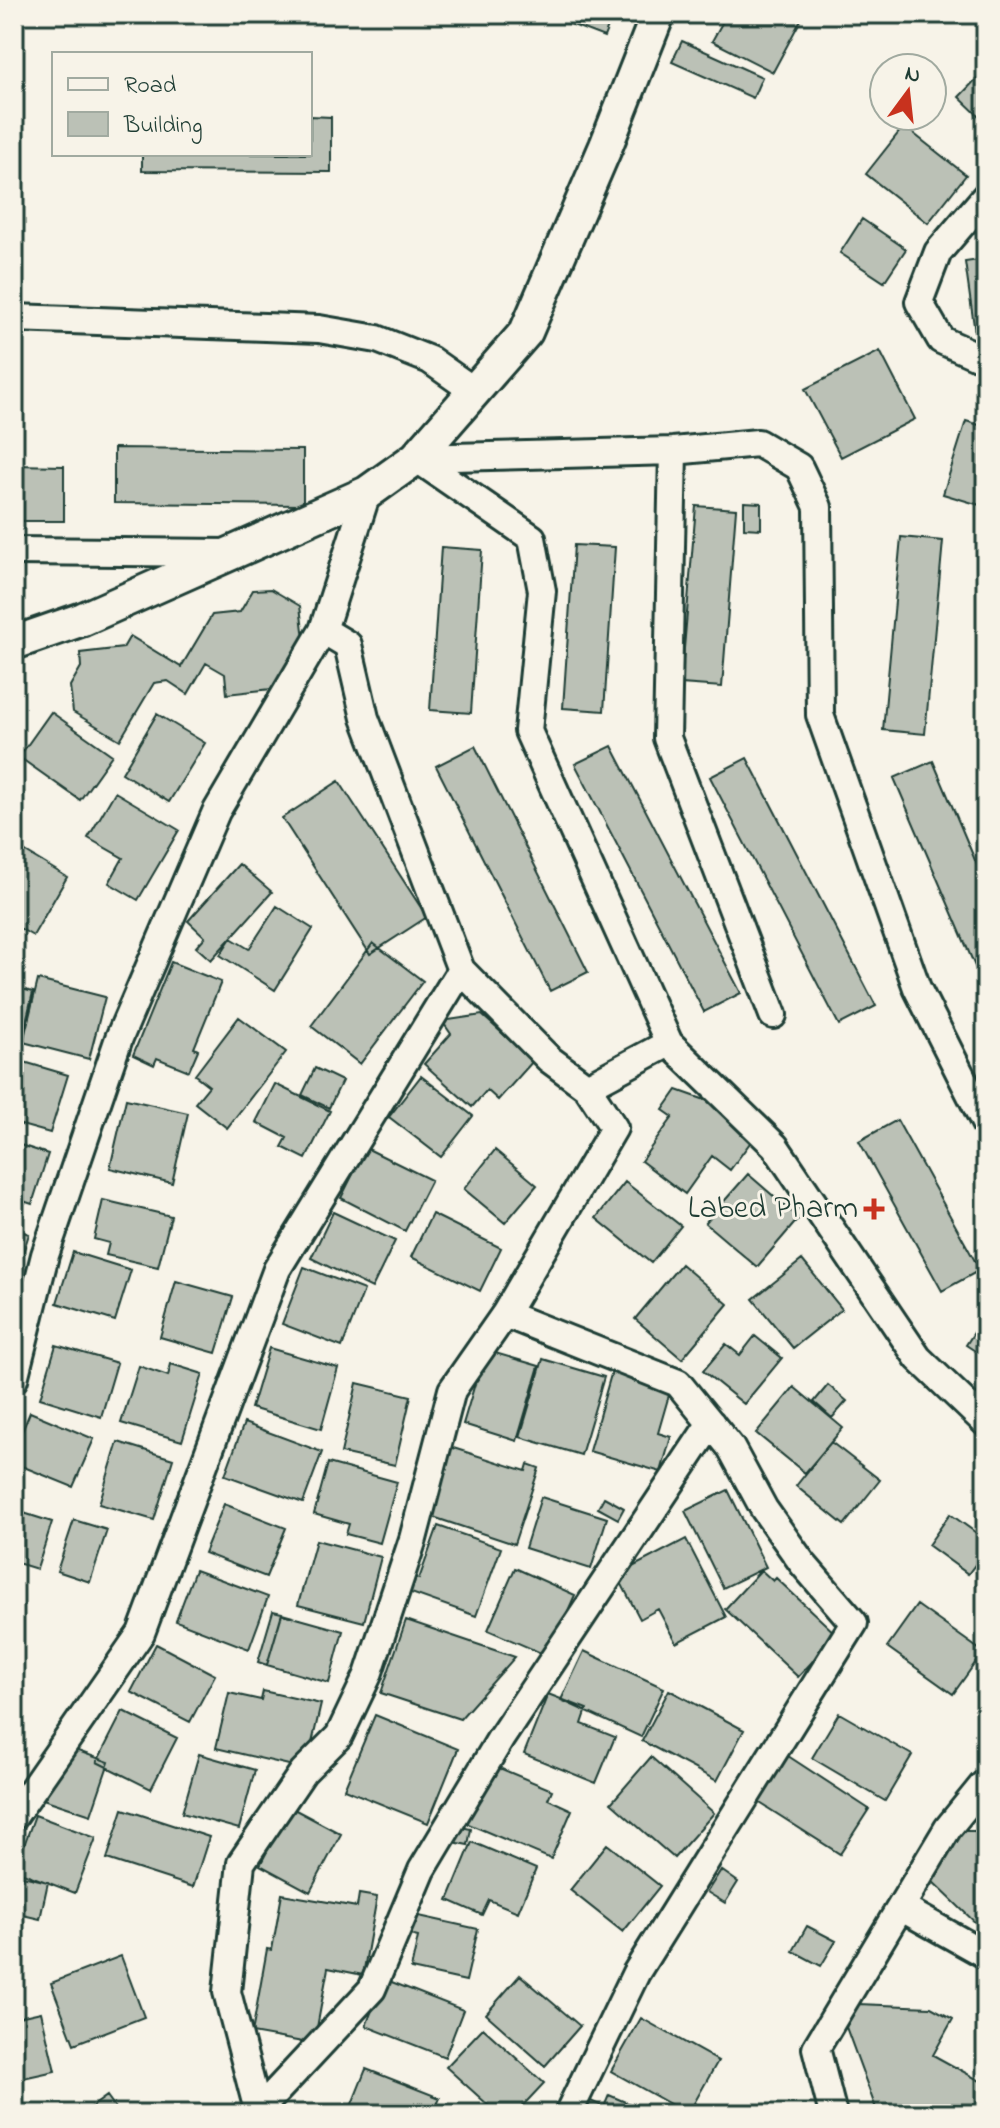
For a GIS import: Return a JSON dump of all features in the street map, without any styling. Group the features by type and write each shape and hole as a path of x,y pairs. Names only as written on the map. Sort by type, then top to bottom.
{"street":[{"path":"14,643 83,619 367,493 416,458 526,332 606,146 658,14"},
{"path":"986,196 938,252 919,302 941,340 986,360"},
{"path":"14,318 319,329 377,339 430,360 474,391"},
{"path":"416,458 673,451 758,443 799,467 818,507 820,715 917,988 986,1125"},
{"path":"673,451 667,738 773,1015"},
{"path":"416,458 532,538 542,591 528,731 669,1043 775,1146 918,1358 986,1423"},
{"path":"14,1379 45,1255 119,1038 216,812 323,630 367,493"},
{"path":"14,551 232,553"},
{"path":"259,2112 227,1992 241,1863 303,1772 339,1736 368,1675 413,1539 452,1390 505,1314 614,1128 587,1087 549,1059 461,970 365,718 348,645 323,630"},
{"path":"14,1816 141,1633 277,1269 461,970"},
{"path":"587,1087 669,1043"},
{"path":"505,1314 678,1383 731,1448 764,1509 803,1564 854,1623 636,1973 568,2114"},
{"path":"259,2112 372,1989 422,1870 493,1751 711,1423"},
{"path":"833,2114 816,2048 948,1828 983,1785 986,1786"},
{"path":"902,1908 986,1955"}],"building":[{"path":"544,14 613,14 604,37"},
{"path":"727,14 804,14 773,72 712,41"},
{"path":"682,41 762,77 753,98 672,62"},
{"path":"986,69 986,123 959,97"},
{"path":"312,116 331,117 331,172 142,171 142,156 312,156"},
{"path":"899,132 912,132 966,175 928,223 866,174"},
{"path":"862,219 906,249 884,282 840,253"},
{"path":"986,259 986,346 977,347 965,262"},
{"path":"880,351 915,419 841,457 805,389"},
{"path":"966,421 986,427 986,507 943,494"},
{"path":"114,448 303,450 303,505 114,503"},
{"path":"14,465 64,466 64,521 14,521"},
{"path":"744,502 761,503 761,529 744,528"},
{"path":"696,506 736,509 722,687 681,684"},
{"path":"901,537 943,541 925,734 883,730"},
{"path":"574,545 615,547 604,711 563,708"},
{"path":"441,547 482,550 471,713 430,710"},
{"path":"271,589 300,606 305,647 280,688 227,694 225,674 206,663 188,694 168,681 154,683 120,740 73,712 70,686 81,667 80,653 123,648 130,636 181,667 212,615 240,612 253,590"},
{"path":"51,712 112,755 80,800 19,757"},
{"path":"157,714 205,743 169,802 122,773"},
{"path":"475,746 588,972 550,991 436,766"},
{"path":"612,746 741,993 704,1012 575,764"},
{"path":"747,758 876,1006 839,1025 710,777"},
{"path":"933,761 986,886 986,992 894,778"},
{"path":"339,781 427,917 370,954 282,818"},
{"path":"115,792 179,830 138,900 109,883 123,858 88,838"},
{"path":"14,845 67,877 33,936 21,929 14,941"},
{"path":"239,864 272,892 211,960 196,947 205,937 188,921"},
{"path":"277,906 313,929 275,990 220,955 231,938 249,949"},
{"path":"373,943 423,981 360,1064 311,1026"},
{"path":"171,962 221,982 194,1048 198,1050 189,1071 157,1058 154,1065 133,1055"},
{"path":"38,980 105,997 89,1059 23,1042"},
{"path":"14,987 33,992 21,1043 14,1041"},
{"path":"482,1015 533,1061 498,1100 487,1090 472,1107 424,1064 451,1034 442,1021"},
{"path":"239,1017 286,1052 227,1128 195,1103 209,1086 195,1075"},
{"path":"14,1059 68,1075 50,1133 14,1123"},
{"path":"315,1068 342,1081 329,1108 302,1095"},
{"path":"421,1076 473,1116 441,1157 389,1117"},
{"path":"275,1084 330,1111 306,1159 282,1147 287,1138 256,1122"},
{"path":"677,1090 708,1101 755,1136 730,1170 712,1156 685,1194 641,1161 673,1117 663,1110"},
{"path":"126,1099 188,1113 172,1183 110,1168"},
{"path":"897,1120 980,1270 942,1291 859,1141"},
{"path":"14,1143 48,1154 32,1204 14,1198"},
{"path":"366,1148 431,1180 405,1231 341,1198"},
{"path":"495,1150 537,1185 505,1223 464,1189"},
{"path":"748,1174 799,1218 757,1267 705,1223"},
{"path":"625,1182 681,1226 651,1263 596,1218"},
{"path":"103,1200 171,1216 158,1267 106,1255 109,1243 94,1239"},
{"path":"333,1212 395,1241 372,1288 311,1258"},
{"path":"432,1214 501,1248 480,1291 411,1257"},
{"path":"14,1229 29,1234 14,1281"},
{"path":"73,1252 131,1270 115,1321 57,1303"},
{"path":"802,1260 842,1309 793,1348 753,1299"},
{"path":"681,1264 728,1304 682,1359 635,1319"},
{"path":"304,1267 364,1290 342,1347 282,1324"},
{"path":"176,1281 233,1297 216,1353 160,1337"},
{"path":"986,1314 986,1358 966,1345"},
{"path":"755,1336 782,1358 744,1404 703,1371 726,1344 740,1355"},
{"path":"56,1345 117,1363 101,1417 40,1398"},
{"path":"269,1348 338,1368 321,1429 251,1408"},
{"path":"485,1350 539,1366 517,1441 463,1424"},
{"path":"543,1359 604,1377 581,1455 520,1437"},
{"path":"171,1364 203,1374 182,1441 121,1423 139,1366 168,1376"},
{"path":"614,1364 673,1381 658,1433 671,1437 661,1472 589,1451"},
{"path":"357,1383 411,1396 395,1465 341,1453"},
{"path":"828,1385 847,1401 832,1418 814,1402"},
{"path":"794,1387 843,1428 805,1473 756,1433"},
{"path":"30,1412 94,1439 73,1487 14,1463 14,1451"},
{"path":"244,1423 322,1452 303,1503 225,1475"},
{"path":"118,1442 173,1459 154,1520 99,1504"},
{"path":"831,1442 880,1480 844,1525 796,1486"},
{"path":"450,1447 526,1471 528,1464 539,1468 514,1544 427,1515"},
{"path":"328,1463 397,1482 380,1543 346,1534 349,1524 314,1514"},
{"path":"728,1490 766,1567 723,1588 685,1511"},
{"path":"541,1497 607,1518 591,1569 525,1548"},
{"path":"604,1497 624,1508 618,1519 598,1508"},
{"path":"224,1504 286,1528 266,1577 204,1553"},
{"path":"14,1510 52,1522 37,1569 14,1562"},
{"path":"950,1514 986,1540 986,1550 968,1574 928,1545"},
{"path":"74,1520 107,1530 90,1582 57,1571"},
{"path":"438,1526 501,1548 476,1616 397,1588 402,1574 419,1579"},
{"path":"686,1539 726,1617 676,1643 658,1609 640,1619 617,1575"},
{"path":"316,1540 381,1557 364,1622 298,1605"},
{"path":"515,1568 575,1595 548,1656 488,1630"},
{"path":"195,1570 268,1597 249,1649 176,1621"},
{"path":"761,1570 773,1581 776,1578 837,1635 798,1677 725,1609"},
{"path":"917,1605 983,1652 953,1694 887,1647"},
{"path":"273,1611 282,1613 267,1665 258,1662"},
{"path":"282,1614 343,1631 329,1683 267,1665"},
{"path":"406,1620 515,1657 460,1719 381,1693"},
{"path":"156,1644 215,1675 190,1722 131,1692"},
{"path":"584,1651 664,1688 641,1737 561,1700"},
{"path":"669,1690 744,1730 717,1781 642,1741"},
{"path":"263,1691 321,1704 306,1769 216,1748 229,1693 261,1700"},
{"path":"548,1694 587,1709 582,1724 615,1737 596,1783 524,1754"},
{"path":"123,1711 177,1738 151,1789 97,1762"},
{"path":"839,1713 912,1755 885,1801 812,1758"},
{"path":"375,1715 458,1749 428,1823 344,1789"},
{"path":"61,1745 109,1762 91,1815 43,1799"},
{"path":"782,1752 869,1809 840,1854 752,1798"},
{"path":"199,1754 255,1770 239,1829 182,1813"},
{"path":"473,1757 552,1790 548,1799 572,1810 551,1859 466,1823 473,1806 455,1798"},
{"path":"651,1757 714,1813 674,1858 611,1803"},
{"path":"290,1807 341,1834 310,1892 260,1865"},
{"path":"123,1809 209,1837 193,1887 107,1859"},
{"path":"35,1815 96,1838 75,1893 15,1870"},
{"path":"441,1823 471,1829 468,1845 438,1839"},
{"path":"963,1831 986,1831 986,1933 929,1878 944,1850"},
{"path":"472,1842 536,1869 518,1912 489,1900 482,1915 448,1900"},
{"path":"607,1844 660,1886 623,1932 570,1890"},
{"path":"721,1870 738,1882 725,1903 707,1892"},
{"path":"14,1874 48,1882 40,1919 14,1913"},
{"path":"282,1894 357,1907 359,1894 377,1897 363,1975 328,1968 314,2044 252,2033 267,1949 272,1950"},
{"path":"410,1914 478,1929 466,1981 411,1969 418,1937 405,1934"},
{"path":"807,1926 836,1941 821,1966 793,1951"},
{"path":"121,1956 144,2017 74,2044 51,1983"},
{"path":"520,1975 580,2026 545,2066 486,2014"},
{"path":"384,1979 463,2010 445,2057 366,2026"},
{"path":"858,2004 931,2007 953,2019 933,2055 986,2084 986,2114 878,2114 846,2027"},
{"path":"41,2012 55,2071 14,2080 14,2018"},
{"path":"641,2018 718,2061 688,2114 611,2071"},
{"path":"483,2028 544,2083 515,2114 498,2114 446,2067"},
{"path":"366,2069 440,2098 433,2114 348,2114"},
{"path":"609,2095 653,2114 577,2114 584,2098 604,2107"},
{"path":"107,2096 120,2114 82,2114"}],"place":[{"name":"Labed Pharm","path":"874,1209"}]}
